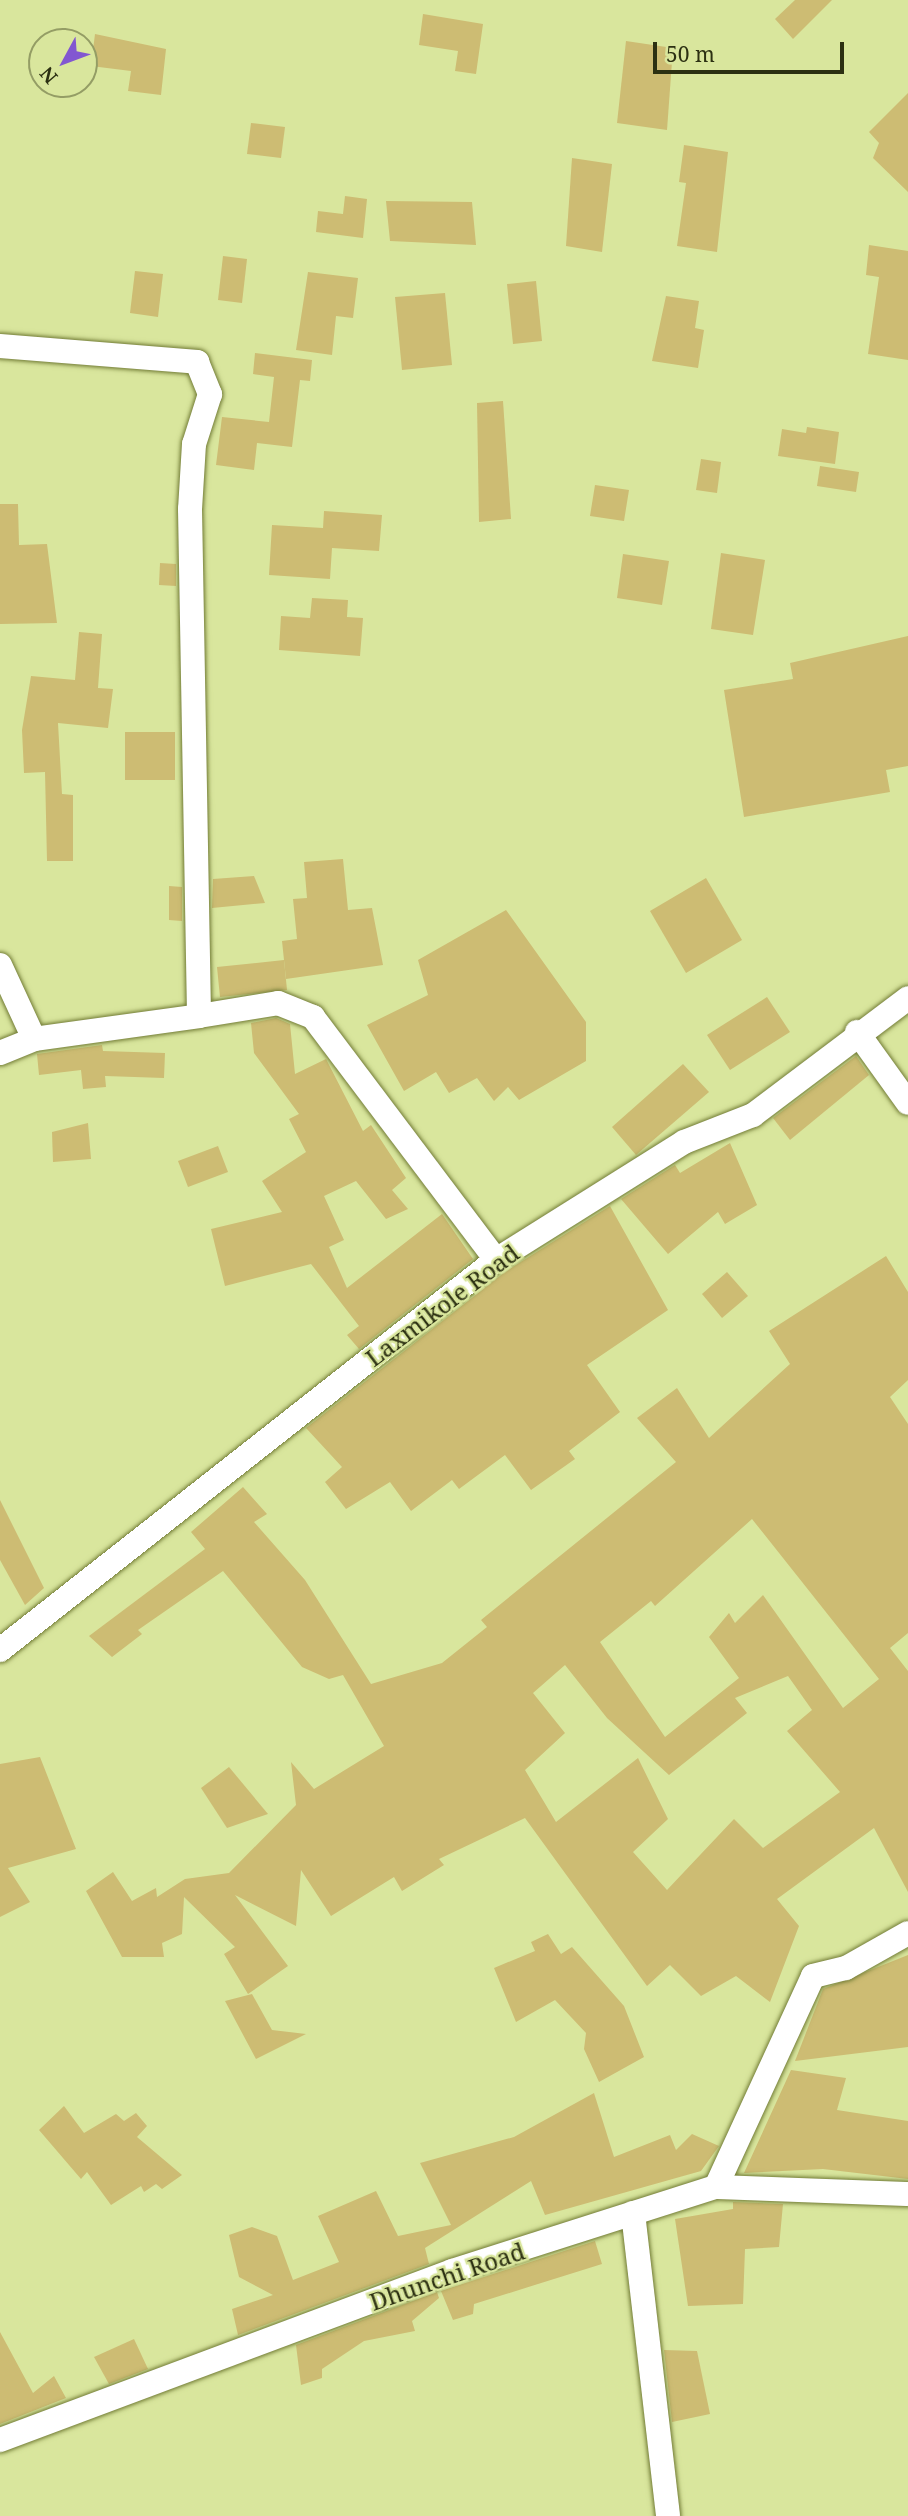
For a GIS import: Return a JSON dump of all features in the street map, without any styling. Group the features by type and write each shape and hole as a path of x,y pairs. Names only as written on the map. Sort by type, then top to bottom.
{"street":[{"path":"0,346 198,362 210,394 194,444 190,509 199,1016"},
{"path":"0,965 34,1039"},
{"name":"Laxmikole Road","path":"0,1650 496,1260 684,1142 753,1115 857,1032 908,998"},
{"path":"0,1053 34,1039 278,1003 313,1017 496,1260"},
{"path":"857,1032 908,1103"},
{"path":"716,2187 813,1976 846,1968 908,1933"},
{"name":"Dhunchi Road","path":"0,2440 452,2272 716,2187 908,2194"},
{"path":"633,2213 668,2516"}],"building":[{"path":"795,0 832,0 793,39 775,19"},
{"path":"423,14 483,24 476,74 455,71 458,51 419,45"},
{"path":"98,35 166,49 161,95 128,91 131,71 98,67"},
{"path":"626,41 673,48 667,130 617,123"},
{"path":"908,93 908,192 873,158 879,143 869,132"},
{"path":"251,123 285,127 281,158 247,154"},
{"path":"684,145 728,152 717,252 677,246 686,183 679,182"},
{"path":"572,158 612,164 602,252 566,246"},
{"path":"345,196 367,199 363,238 316,232 318,211 343,214"},
{"path":"386,201 472,202 476,245 390,241"},
{"path":"869,245 908,251 908,360 868,354 879,277 866,275"},
{"path":"223,256 247,259 242,303 218,300"},
{"path":"135,271 163,274 158,317 130,313"},
{"path":"308,272 358,278 353,318 336,316 332,355 296,350"},
{"path":"536,281 542,341 513,344 507,284"},
{"path":"445,293 452,365 402,370 395,297"},
{"path":"666,296 699,301 695,328 704,330 698,368 652,361"},
{"path":"255,353 312,360 310,381 300,380 292,447 257,443 254,470 216,465 222,417 269,422 274,377 253,374"},
{"path":"503,401 511,519 479,522 477,403"},
{"path":"807,427 839,432 835,464 778,456 782,429 806,433"},
{"path":"701,459 721,462 717,493 696,490"},
{"path":"820,466 859,472 856,492 817,486"},
{"path":"595,485 629,490 624,521 590,516"},
{"path":"0,504 18,504 19,545 47,544 57,623 0,624"},
{"path":"324,511 382,515 379,551 332,548 330,579 269,575 272,525 323,528"},
{"path":"721,553 765,560 753,635 711,629"},
{"path":"623,554 669,561 662,605 617,598"},
{"path":"160,563 176,564 176,586 159,585"},
{"path":"312,598 348,600 347,617 363,618 360,656 279,650 281,616 310,618"},
{"path":"79,632 102,634 98,688 113,689 108,728 58,723 62,794 73,795 73,861 47,861 45,772 24,773 22,730 31,676 75,680"},
{"path":"908,636 908,766 886,770 890,792 744,817 724,690 793,679 790,663"},
{"path":"125,732 175,732 175,780 125,780"},
{"path":"343,859 348,910 372,908 383,965 286,979 282,941 297,939 293,899 307,898 304,862"},
{"path":"254,876 265,903 212,908 213,879"},
{"path":"706,878 742,940 686,973 650,911"},
{"path":"169,886 182,887 182,921 169,920"},
{"path":"506,910 586,1022 586,1061 519,1100 508,1087 494,1101 477,1078 449,1093 436,1072 404,1091 367,1025 428,995 418,960"},
{"path":"284,960 287,990 220,997 217,967"},
{"path":"767,997 790,1032 730,1070 707,1035"},
{"path":"276,1018 290,1024 295,1074 326,1059 363,1131 371,1125 406,1178 392,1190 408,1209 386,1219 356,1181 324,1196 344,1240 329,1247 347,1288 442,1214 473,1259 359,1349 347,1335 359,1326 311,1264 225,1286 211,1229 282,1212 262,1181 306,1152 289,1119 299,1114 254,1053 251,1023"},
{"path":"102,1045 103,1051 165,1053 164,1078 105,1076 106,1087 83,1089 81,1070 39,1075 37,1054"},
{"path":"856,1056 869,1075 790,1140 773,1118"},
{"path":"683,1064 709,1092 636,1155 612,1127"},
{"path":"88,1123 91,1159 53,1162 52,1132"},
{"path":"730,1143 757,1205 725,1224 718,1212 668,1254 621,1199 675,1165 680,1173"},
{"path":"218,1146 228,1172 188,1187 178,1161"},
{"path":"610,1206 668,1310 587,1365 620,1412 569,1451 575,1459 531,1490 505,1455 459,1489 452,1480 411,1511 390,1482 346,1509 325,1482 342,1467 306,1428 505,1272"},
{"path":"886,1256 908,1292 908,1380 890,1397 908,1424 908,1633 890,1648 908,1671 908,1892 874,1828 777,1899 799,1926 770,2002 736,1976 701,1996 670,1965 647,1986 525,1818 439,1859 444,1865 402,1891 394,1877 331,1916 301,1870 296,1926 235,1895 288,1966 248,1994 224,1954 235,1947 184,1897 182,1934 162,1943 164,1957 122,1957 86,1891 113,1872 132,1901 156,1888 157,1897 185,1879 229,1873 296,1805 291,1762 314,1789 384,1746 343,1675 329,1679 302,1667 223,1571 138,1630 142,1634 112,1657 89,1636 205,1549 191,1532 243,1487 267,1514 254,1522 305,1580 371,1684 442,1663 487,1627 481,1620 676,1462 637,1418 677,1388 709,1438 790,1364 769,1331","holes":["752,1519 879,1679 843,1708 763,1595 735,1623 729,1613 709,1637 739,1678 665,1737 600,1642 651,1601 655,1606","565,1665 607,1718 669,1775 747,1713 735,1698 788,1676 812,1710 787,1731 840,1792 763,1848 734,1819 667,1890 633,1852 668,1819 638,1758 556,1822 525,1770 565,1733 533,1693"]},
{"path":"727,1272 748,1296 722,1318 702,1294"},
{"path":"0,1500 44,1588 25,1605 0,1560"},
{"path":"40,1757 76,1849 8,1868 30,1902 0,1917 0,1764"},
{"path":"229,1767 268,1814 227,1828 201,1788"},
{"path":"548,1934 561,1954 572,1947 624,2006 644,2057 599,2082 584,2049 586,2033 555,2000 516,2022 494,1968 535,1951 531,1942"},
{"path":"908,1955 908,2047 795,2061 823,1989"},
{"path":"252,1994 272,2030 306,2034 256,2059 225,2001"},
{"path":"791,2070 846,2078 837,2110 908,2121 908,2179 823,2169 744,2173"},
{"path":"594,2093 614,2157 670,2135 676,2150 692,2134 719,2146 701,2171 545,2215 531,2181 425,2248 429,2264 238,2335 232,2309 273,2295 239,2277 229,2235 252,2227 277,2236 293,2280 339,2262 318,2216 376,2191 398,2236 451,2225 420,2163 514,2137"},
{"path":"64,2106 84,2133 116,2114 124,2121 136,2113 147,2126 137,2137 182,2175 162,2189 156,2184 144,2192 141,2186 111,2205 87,2172 81,2179 39,2130"},
{"path":"733,2202 783,2204 779,2247 745,2249 743,2304 688,2306 675,2219 733,2209"},
{"path":"595,2241 602,2264 474,2304 473,2314 453,2320 441,2291"},
{"path":"437,2292 439,2298 412,2321 415,2331 364,2341 322,2369 322,2378 301,2385 296,2345"},
{"path":"0,2332 33,2393 54,2376 66,2398 0,2424"},
{"path":"134,2339 148,2369 109,2384 94,2357"},
{"path":"664,2350 697,2351 710,2414 672,2422"}]}
